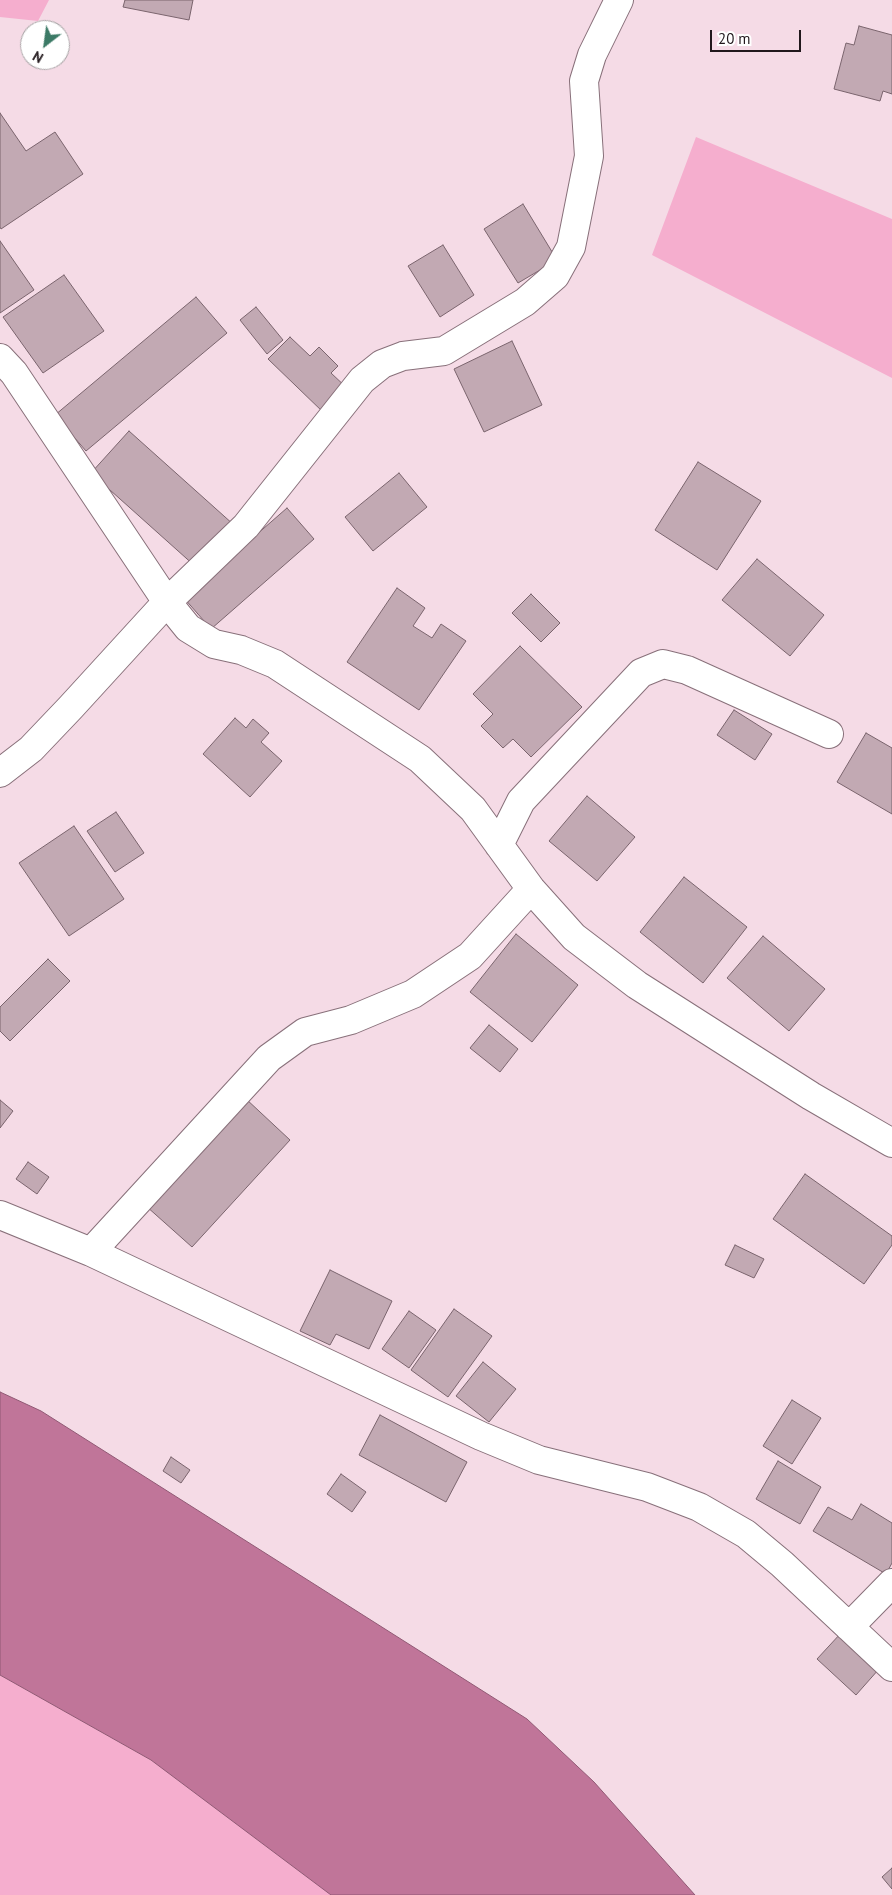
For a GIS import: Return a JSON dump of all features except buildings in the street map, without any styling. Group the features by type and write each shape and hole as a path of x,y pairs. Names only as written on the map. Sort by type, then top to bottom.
{"street":[{"path":"0,772 38,742 167,602 246,526 362,380 382,364 403,356 444,351 525,302 555,276 571,247 589,156 584,81 592,55 619,0"},
{"path":"0,358 14,373 167,602 188,628 214,644 241,650 275,664 420,759 473,809 531,889 574,937 637,985 810,1096 892,1143"},
{"path":"499,846 521,801 640,673 663,664 687,670 829,734"},
{"path":"91,1252 269,1058 305,1032 351,1020 413,994 470,956 531,889"},
{"path":"0,1215 91,1252 481,1436 539,1460 647,1487 699,1507 746,1534 782,1564 892,1667"},
{"path":"849,1626 892,1583"}],"shaded area":[{"path":"0,0 49,0 39,20 0,17"},
{"path":"696,137 892,219 892,378 652,255"},
{"path":"0,1392 41,1411 527,1719 594,1782 695,1895 331,1895 151,1760 0,1675"},
{"path":"0,1675 151,1760 331,1895 0,1895"}]}
